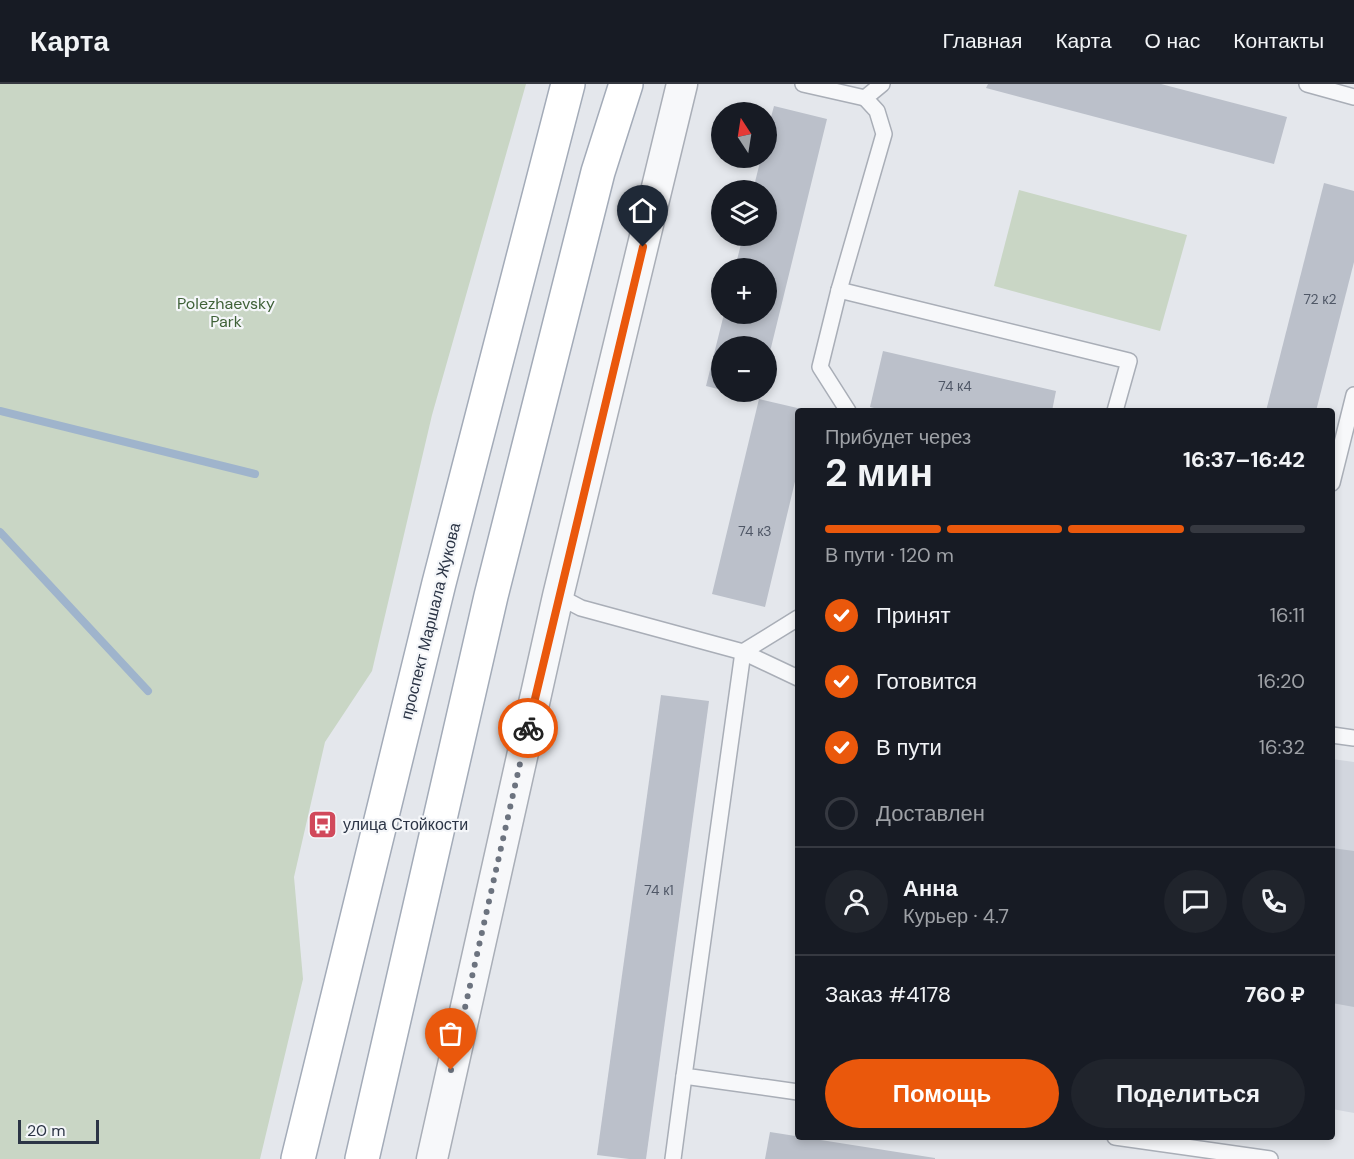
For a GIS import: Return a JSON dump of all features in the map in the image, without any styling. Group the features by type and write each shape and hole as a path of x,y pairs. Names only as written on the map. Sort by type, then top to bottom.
{"main road":[{"name":"проспект Маршала Жукова","path":"298,1159 439,583 568,84"},
{"path":"362,1159 491,596 598,172 626,84"}],"street":[{"path":"432,1159 558,597 682,84"}],"lane":[{"path":"803,84 865,98 877,111 884,134 839,290 820,367 846,408"},
{"path":"865,98 882,84"},
{"path":"1307,84 1354,97"},
{"path":"839,290 1129,361 1116,408"},
{"path":"1335,471 1354,395"},
{"path":"558,597 581,608 743,652 795,677"},
{"path":"743,652 795,620"},
{"path":"674,1159 743,652"},
{"path":"1335,735 1354,738"},
{"path":"684,1076 795,1092"},
{"path":"1136,1140 1270,1159"}],"shaded area":[{"path":"1335,759 1354,762 1354,1113 1335,1110"}],"green space":[{"name":"Polezhaevsky Park","path":"0,84 526,84 432,415 372,671 325,742 294,877 303,979 260,1159 0,1159"},
{"path":"1019,190 1187,235 1160,331 994,286"}],"building":[{"path":"988,84 1161,84 1287,117 1274,164 986,88"},
{"path":"777,107 827,119 777,323 777,258 738,258 740,246 777,246 777,180 756,180 758,168 777,168"},
{"path":"1324,183 1354,191 1354,262 1317,408 1267,408"},
{"path":"722,324 777,324 774,336 718,336"},
{"path":"883,351 1056,391 1053,408 870,407"},
{"path":"711,366 711,387 706,386"},
{"path":"758,402 772,402 797,408 795,408 795,482 765,607 712,594"},
{"path":"661,695 709,701 646,1159 629,1159 597,1155"},
{"path":"1335,848 1354,851 1354,1007 1335,1004"},
{"path":"770,1132 795,1136 795,1140 821,1140 935,1158 935,1159 765,1159"}],"waterway":[{"path":"0,411 255,474"},
{"path":"0,532 148,691"}],"way so far":[{"path":"451,1070 528,728"}],"place":[{"name":"улица Стойкости","path":"322,824"}],"route":[{"path":"528,728 643,247"}]}
